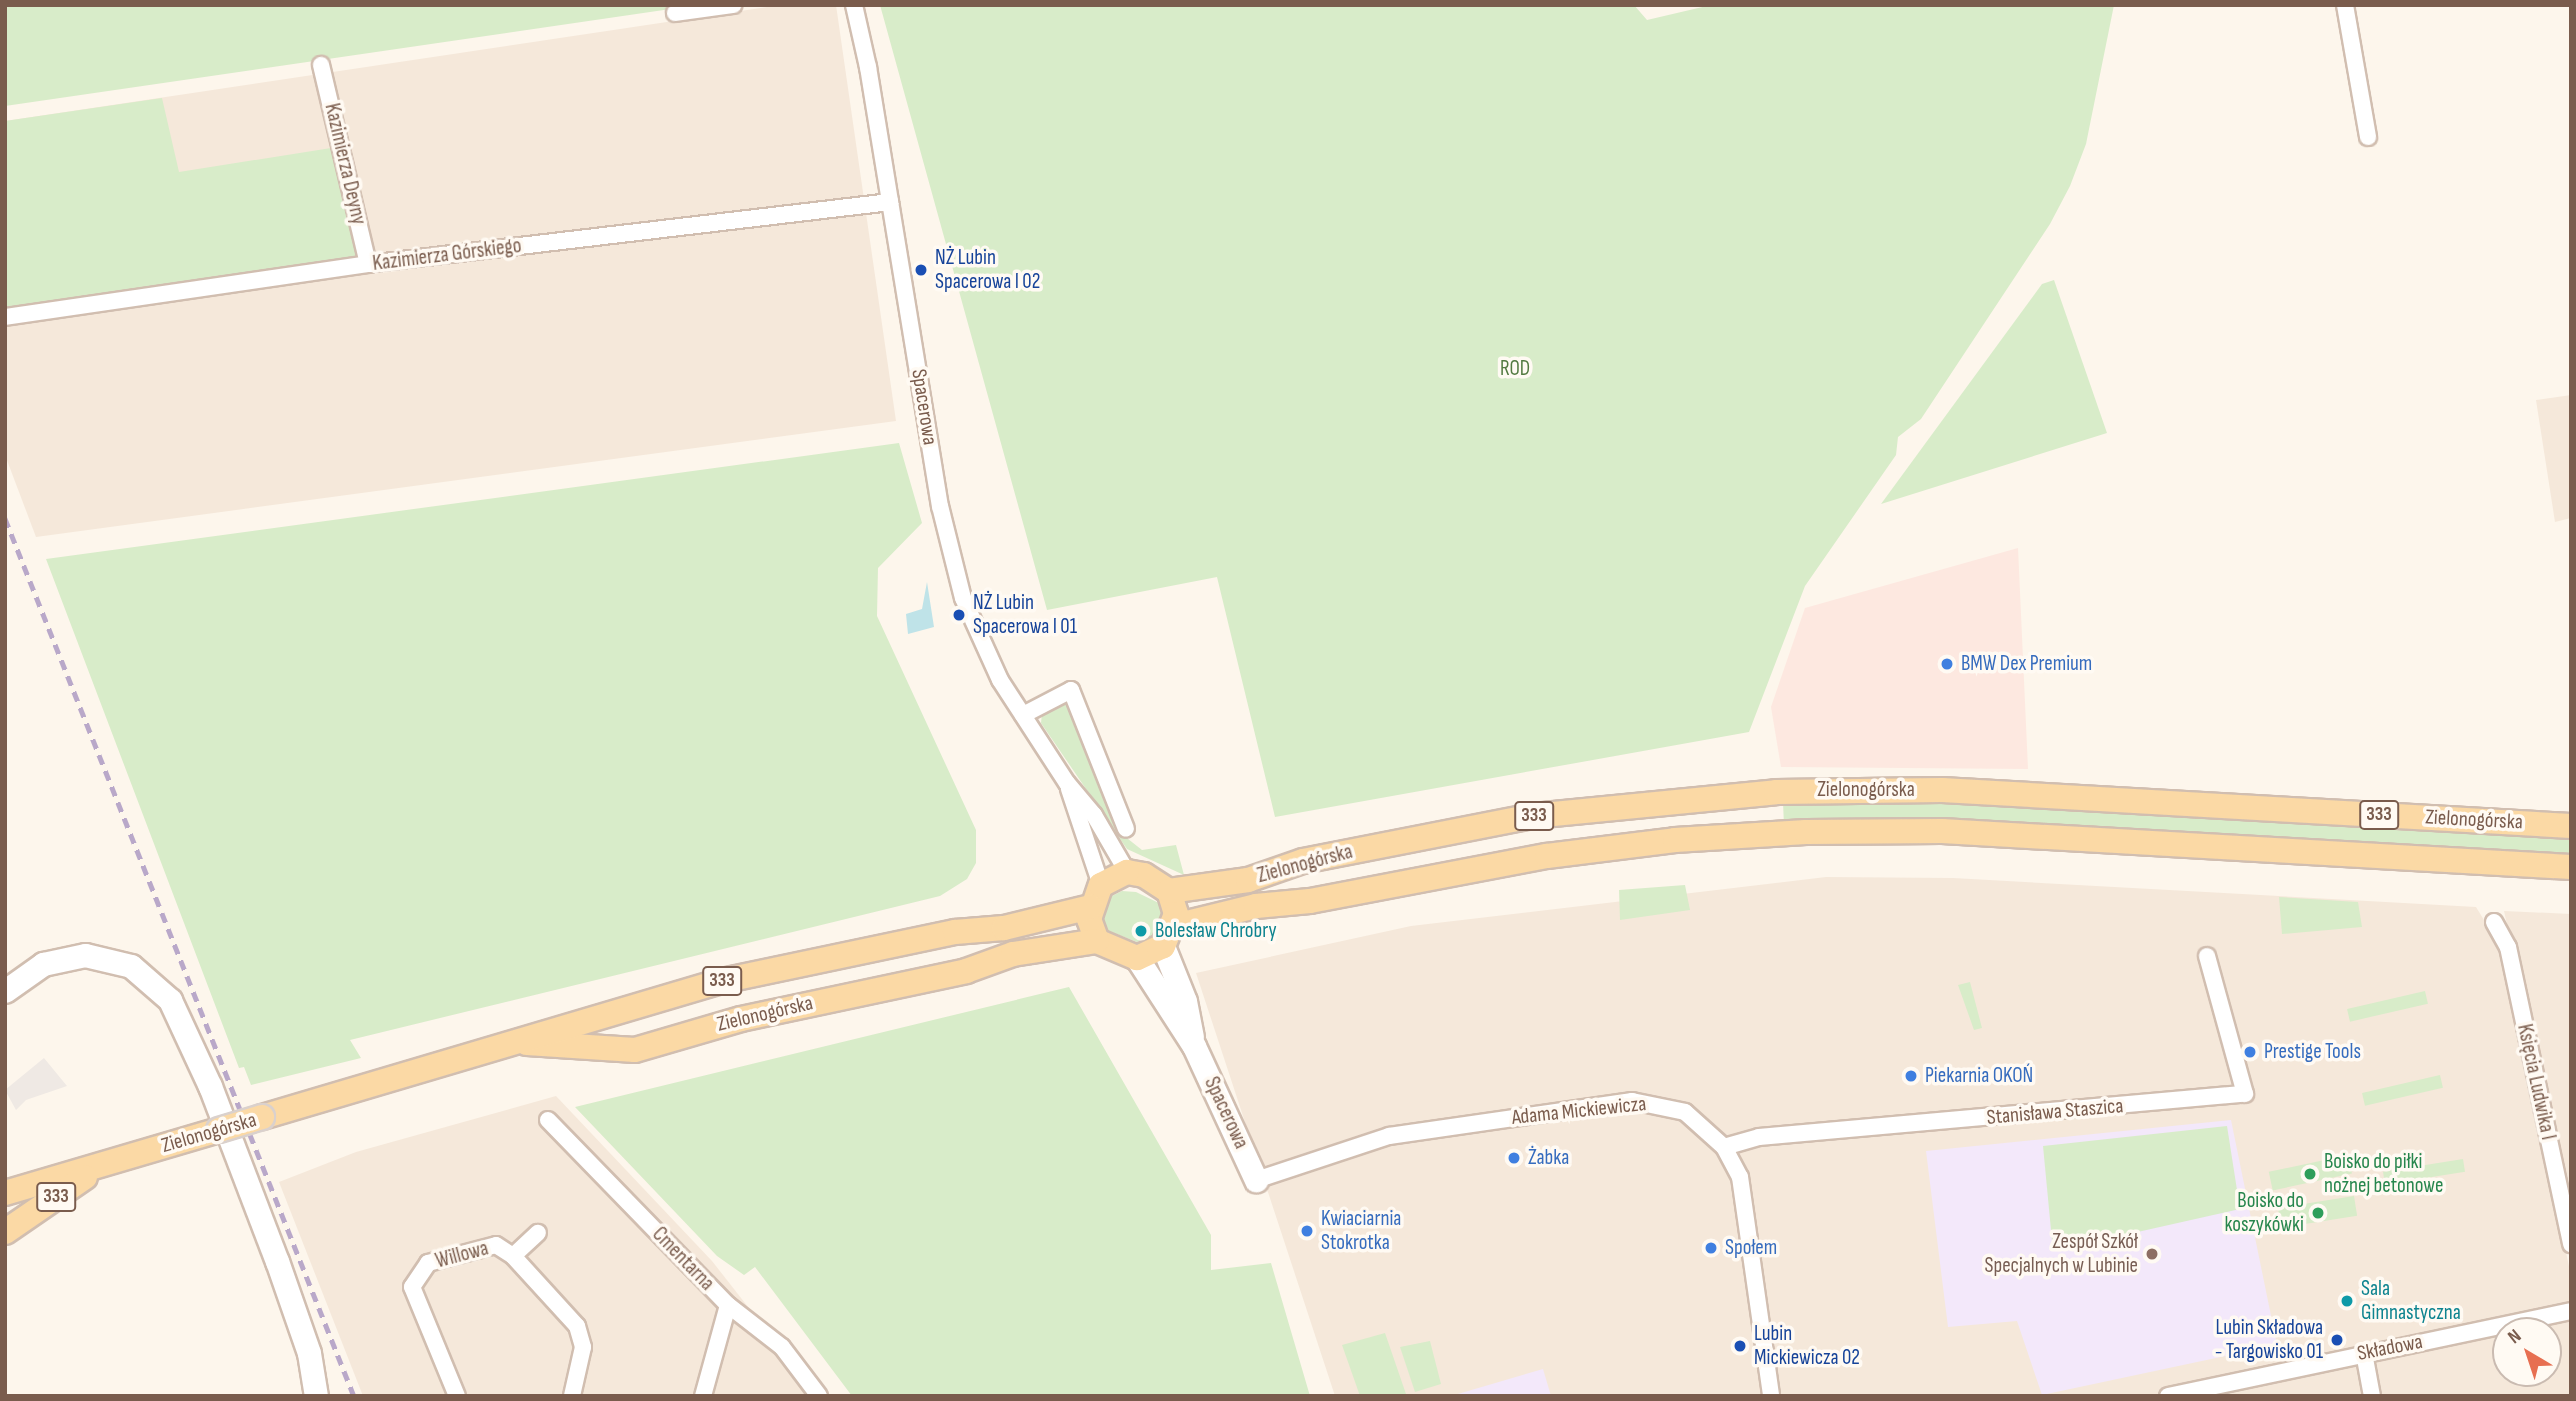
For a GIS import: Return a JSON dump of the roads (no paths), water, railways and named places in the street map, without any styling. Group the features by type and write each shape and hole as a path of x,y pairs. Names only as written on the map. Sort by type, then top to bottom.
{"main road":[{"name":"Zielonogórska","path":"1169,891 1248,880 1303,861 1546,814 1776,792 1955,791 2571,826"},
{"name":"Zielonogórska","path":"1169,936 1255,906 1310,901 1547,856 1675,840 1806,832 1942,831 2571,867"},
{"path":"1137,958 1097,941 1090,907 1101,885 1127,872 1144,875 1169,891 1169,936"},
{"name":"Zielonogórska","path":"5,1193 744,975 955,932 1004,928 1090,907"},
{"name":"333","path":"1137,958 1169,936"},
{"name":"Zielonogórska","path":"512,1043 635,1050 750,1016 966,971 1013,954 1097,941"},
{"name":"Zielonogórska","path":"5,1232 106,1163"},
{"path":"5,1183 64,1176"}],"street":[{"path":"675,13 733,5"},
{"name":"Spacerowa","path":"854,5 953,564 985,650 1023,716 1067,783 1094,815 1127,872"},
{"path":"2345,5 2368,137"},
{"name":"Kazimierza Deyny","path":"321,65 368,264"},
{"name":"Kazimierza Górskiego","path":"5,317 368,264 890,202"},
{"path":"1023,716 1070,690 1126,829"},
{"name":"Spacerowa","path":"1067,783 1101,885"},
{"name":"Księcia Ludwika I","path":"2494,922 2508,947 2571,1244"},
{"name":"Spacerowa","path":"1169,936 1194,1046"},
{"path":"5,991 43,964 86,955 131,966 170,1000 209,1086 277,1261 309,1353 316,1396"},
{"name":"Stanisława Staszica","path":"1724,1147 1759,1138 2245,1094 2207,956"},
{"name":"Spacerowa","path":"1137,958 1194,1046 1256,1180"},
{"name":"Adama Mickiewicza","path":"1256,1180 1389,1136 1632,1101 1685,1112 1724,1147 1740,1177 1771,1396"},
{"name":"Cmentarna","path":"548,1120 728,1305 782,1347 819,1396"},
{"path":"513,1256 538,1233"},
{"name":"Willowa","path":"457,1396 412,1287 428,1263 496,1245 513,1256 577,1326 583,1347 572,1396"},
{"path":"703,1396 728,1305"},
{"name":"Składowa","path":"2168,1396 2571,1311"},
{"path":"2364,1353 2372,1396"}],"water":[{"path":"927,582 934,627 908,634 906,614 922,609"}],"railway":[{"path":"5,518 354,1396"}],"place":[{"name":"NŻ Lubin Spacerowa I 02","path":"921,270"},
{"name":"NŻ Lubin Spacerowa I 01","path":"959,615"},
{"name":"BMW Dex Premium","path":"1947,664"},
{"name":"Bolesław Chrobry","path":"1141,931"},
{"name":"Prestige Tools","path":"2250,1052"},
{"name":"Piekarnia OKOŃ","path":"1911,1076"},
{"name":"Żabka","path":"1514,1158"},
{"name":"Boisko do piłki nożnej betonowe","path":"2310,1174"},
{"name":"Boisko do koszykówki","path":"2318,1213"},
{"name":"Kwiaciarnia Stokrotka","path":"1307,1231"},
{"name":"Społem","path":"1711,1248"},
{"name":"Zespół Szkół Specjalnych w Lubinie","path":"2152,1254"},
{"name":"Sala Gimnastyczna","path":"2347,1301"},
{"name":"Lubin Składowa - Targowisko 01","path":"2337,1340"},
{"name":"Lubin Mickiewicza 02","path":"1740,1346"}],"park label":[{"name":"ROD","path":"1515,369"}]}
